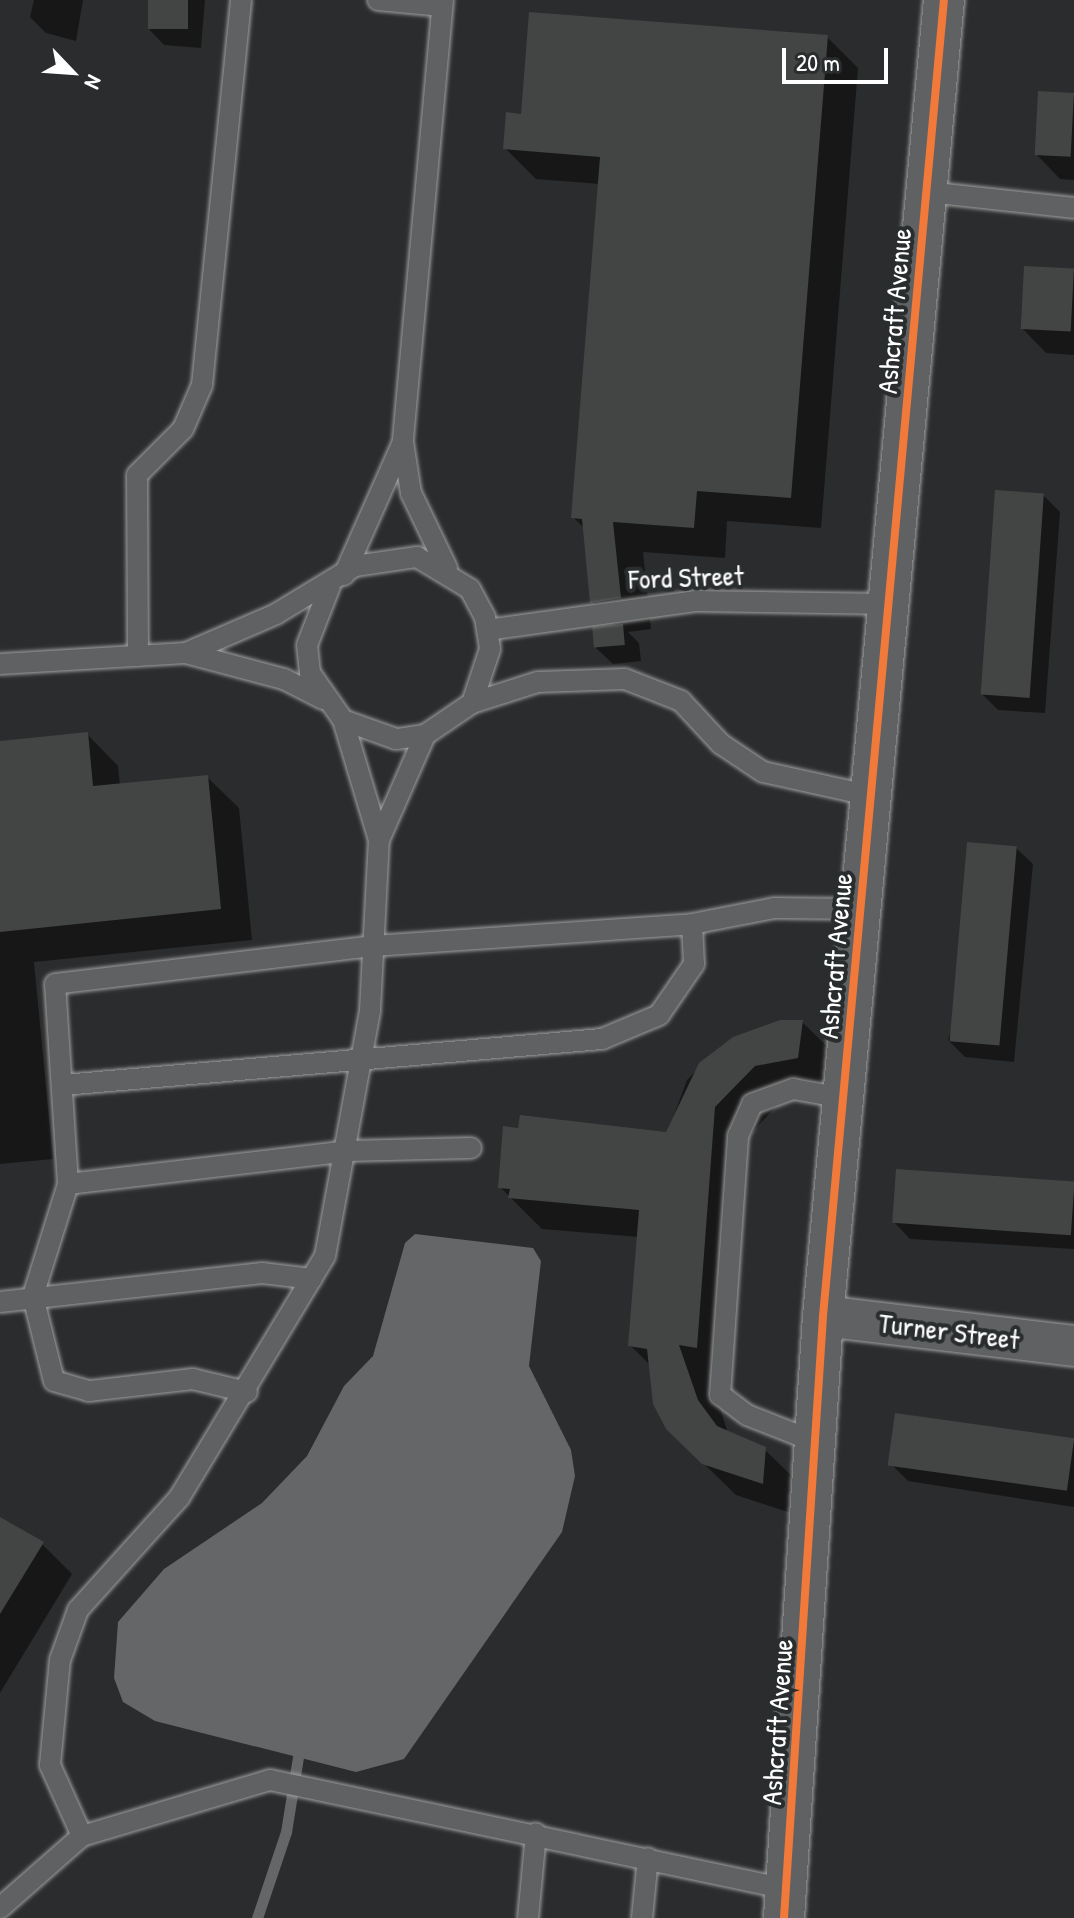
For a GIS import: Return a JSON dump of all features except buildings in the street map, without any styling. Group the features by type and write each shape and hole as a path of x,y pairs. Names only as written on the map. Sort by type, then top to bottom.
{"street":[{"name":"Ashcraft Avenue","path":"786,1904 818,1443 823,1316 944,0"},
{"name":"Turner Street","path":"823,1316 1074,1346"}],"lane":[{"path":"138,656 137,475 183,429 202,385 241,0"},
{"path":"378,0 443,3 403,442 411,493 447,568 470,589 487,630 485,677 472,703"},
{"path":"927,192 1074,208"},
{"path":"323,699 307,645 403,442"},
{"path":"186,653 385,556 417,557 447,568"},
{"name":"Ford Street","path":"487,630 695,601 889,604"},
{"path":"0,664 186,653 284,679 323,699 343,720 368,734 425,735"},
{"path":"379,840 425,735 472,703 538,682 625,679 681,701 721,744 763,772 872,796"},
{"path":"82,1836 50,1765 60,1660 78,1610 179,1498 247,1392 325,1256 363,1054 379,840 343,720"},
{"path":"247,1392 193,1379 70,1388 54,1381 44,1359 33,1296 68,1184 55,984 373,946 692,924 774,908 860,909"},
{"path":"63,1085 363,1054 602,1039 659,1015 694,964 692,924"},
{"path":"818,1443 747,1415 720,1395 738,1136 752,1104 793,1089 844,1098"},
{"path":"68,1184 347,1151 471,1148"},
{"path":"0,1302 262,1273 312,1279"},
{"path":"0,1908 82,1836 270,1780 648,1858 786,1904"},
{"path":"528,1918 536,1833"},
{"path":"642,1918 648,1858"}],"shaded area":[{"path":"415,1234 533,1248 541,1261 529,1366 571,1450 575,1476 562,1532 404,1759 356,1772 155,1721 123,1702 114,1678 118,1622 164,1569 262,1503 307,1456 344,1386 373,1356 405,1243"}],"waterway":[{"path":"257,1918 286,1832 300,1745"}],"cycle path":[{"path":"784,1918 823,1316 944,0"}]}
